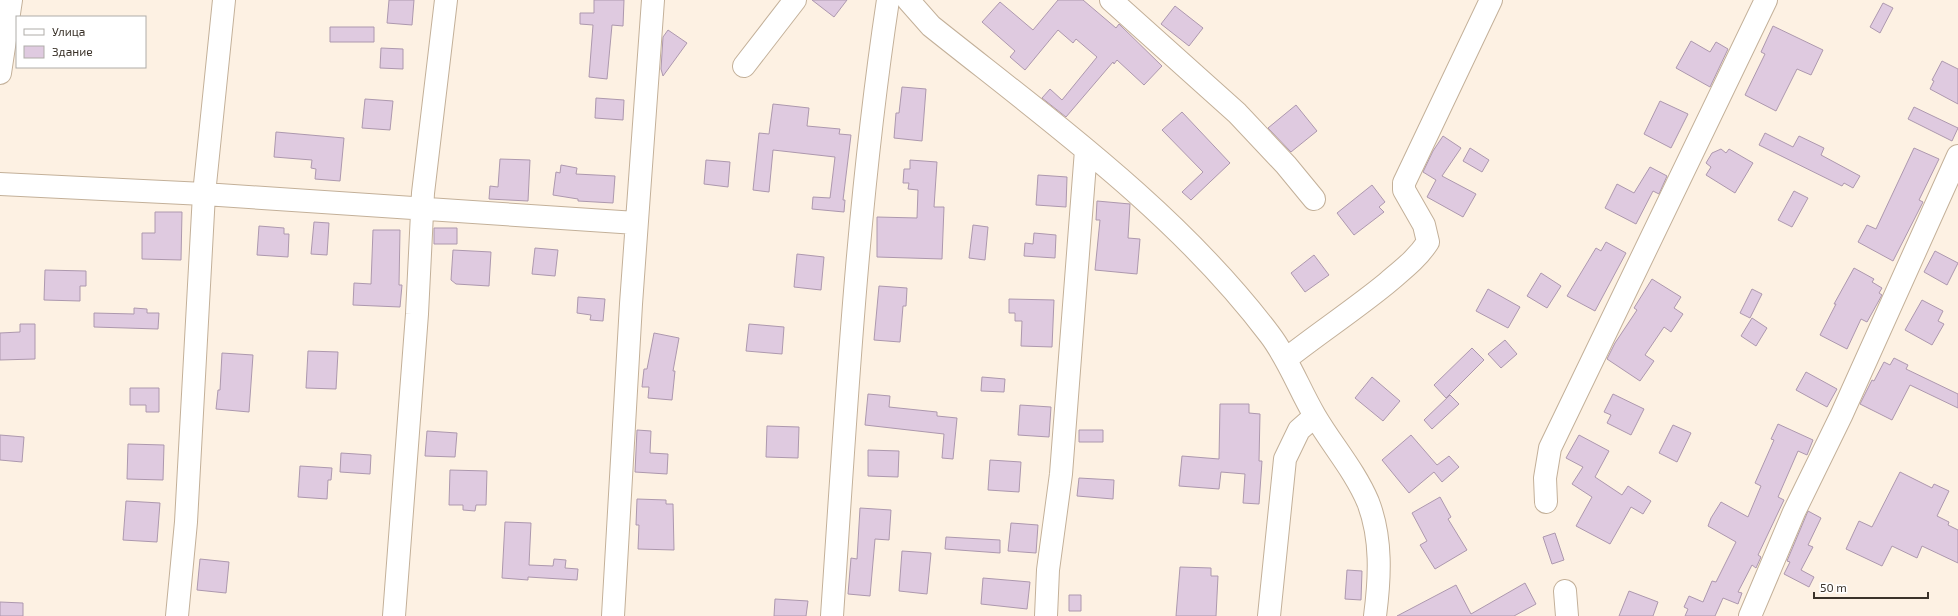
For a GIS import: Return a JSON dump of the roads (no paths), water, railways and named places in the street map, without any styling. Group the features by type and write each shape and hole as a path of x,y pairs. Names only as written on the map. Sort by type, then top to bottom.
{"street":[{"path":"0,73 11,0"},
{"path":"177,616 186,522 204,194 224,0"},
{"path":"394,616 416,322 422,210 446,0"},
{"path":"613,616 636,223 653,0"},
{"path":"744,66 795,0"},
{"path":"832,616 858,265 878,64 888,0"},
{"path":"908,0 931,26 1112,171 1175,229 1237,294 1271,337 1286,360 1315,416 1368,501 1376,528 1379,553 1378,591 1375,616"},
{"path":"1111,0 1237,113 1286,165 1314,199"},
{"path":"1286,360 1308,341 1361,304 1419,256 1428,242 1424,225 1404,190 1404,183 1490,0"},
{"path":"1546,502 1545,478 1550,448 1766,0"},
{"path":"1046,616 1048,570 1062,466 1086,150"},
{"path":"1750,616 1794,512 1841,416 1958,156"},
{"path":"0,184 204,194 422,210 636,223"},
{"path":"1269,616 1285,459 1299,430 1315,416"},
{"path":"1565,591 1567,616"}]}
